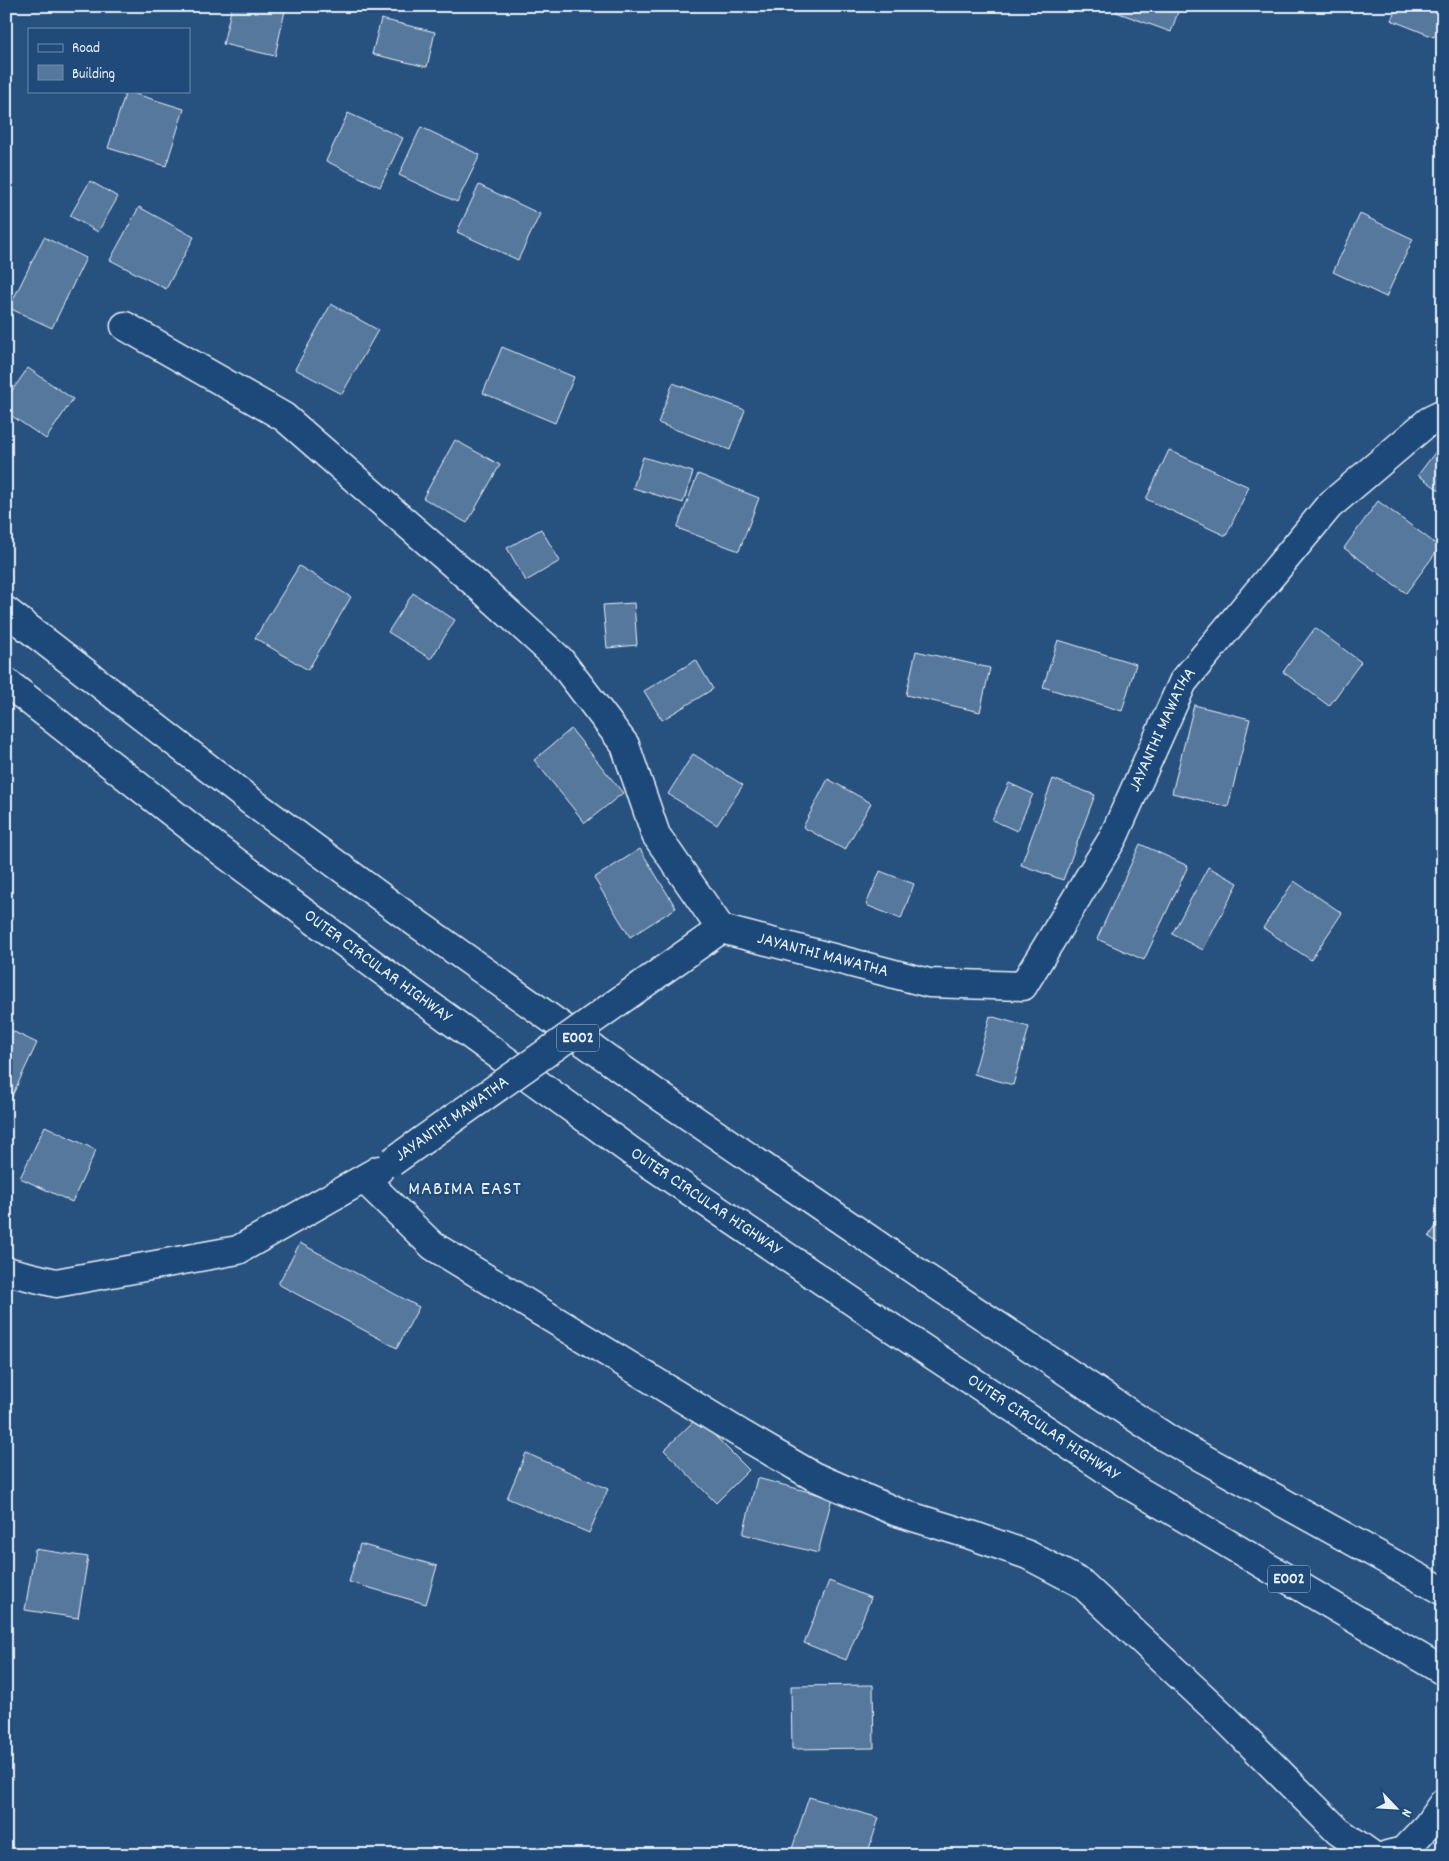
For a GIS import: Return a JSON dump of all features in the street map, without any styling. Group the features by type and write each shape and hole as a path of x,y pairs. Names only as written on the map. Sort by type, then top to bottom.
{"main road":[{"path":"124,326 284,418 475,583 560,660 625,745 656,836 721,930"},
{"name":"JAYANTHI MAWATHA","path":"6,1271 56,1283 238,1250 392,1162 721,930 929,983 1023,986 1113,838 1182,682 1329,506 1429,421 1443,414"},
{"name":"E002","path":"6,611 252,802 416,923 688,1115 920,1274 1168,1439 1443,1591"},
{"name":"OUTER CIRCULAR HIGHWAY","path":"6,682 221,851 632,1152 886,1324 1134,1488 1443,1671"},
{"path":"364,1179 433,1246 813,1476 896,1512 1028,1555 1081,1582 1223,1716 1338,1831 1372,1855"},
{"path":"1387,1855 1403,1851 1428,1826 1443,1803"},
{"path":"1423,1855 1428,1826"}],"building":[{"path":"232,6 286,6 275,56 223,44"},
{"path":"1119,6 1180,6 1171,32 1116,12"},
{"path":"1397,6 1443,6 1443,16 1434,37 1391,20"},
{"path":"381,19 435,32 427,67 372,54"},
{"path":"126,92 184,109 166,166 108,148"},
{"path":"348,113 403,138 380,187 326,161"},
{"path":"421,127 480,155 457,202 399,175"},
{"path":"90,181 118,197 98,232 70,216"},
{"path":"479,185 540,214 518,260 457,232"},
{"path":"139,207 194,237 166,289 110,260"},
{"path":"1360,214 1413,239 1386,297 1333,272"},
{"path":"44,237 86,258 52,328 9,308"},
{"path":"331,304 378,330 342,394 295,369"},
{"path":"502,347 574,377 555,423 483,393"},
{"path":"28,368 73,399 46,439 6,412 6,399"},
{"path":"673,383 745,410 730,450 658,423"},
{"path":"455,440 500,465 467,523 423,498"},
{"path":"1443,442 1443,493 1418,475"},
{"path":"1169,450 1249,487 1226,536 1146,499"},
{"path":"643,457 693,472 683,503 633,488"},
{"path":"698,474 759,498 739,551 677,528"},
{"path":"1378,501 1440,547 1406,593 1344,548"},
{"path":"541,529 560,561 526,581 507,548"},
{"path":"299,566 351,597 308,670 255,638"},
{"path":"413,593 455,620 431,659 388,632"},
{"path":"634,603 637,645 607,648 603,605"},
{"path":"1315,628 1361,662 1329,706 1283,672"},
{"path":"1058,640 1136,664 1122,711 1043,687"},
{"path":"916,651 990,668 980,712 906,695"},
{"path":"696,660 713,689 662,720 644,691"},
{"path":"1194,705 1250,719 1228,807 1172,793"},
{"path":"571,729 623,793 585,823 534,760"},
{"path":"693,754 743,785 717,825 668,794"},
{"path":"828,779 871,803 845,850 803,827"},
{"path":"1053,779 1095,795 1063,880 1021,865"},
{"path":"1009,783 1033,794 1017,831 992,820"},
{"path":"1140,844 1188,866 1144,960 1097,939"},
{"path":"640,849 676,908 630,937 594,878"},
{"path":"1208,867 1238,883 1203,950 1172,934"},
{"path":"880,871 914,884 901,919 866,905"},
{"path":"1294,881 1342,913 1311,960 1263,928"},
{"path":"990,1016 1029,1027 1013,1085 974,1074"},
{"path":"6,1028 37,1043 6,1109"},
{"path":"45,1126 96,1150 72,1202 20,1178"},
{"path":"1443,1215 1443,1246 1429,1237"},
{"path":"300,1243 419,1307 397,1348 278,1284"},
{"path":"697,1418 749,1470 716,1503 664,1450"},
{"path":"526,1453 608,1489 589,1533 507,1498"},
{"path":"757,1478 832,1498 818,1553 743,1534"},
{"path":"360,1544 437,1566 426,1604 349,1582"},
{"path":"35,1549 88,1557 78,1618 25,1610"},
{"path":"829,1581 871,1598 846,1660 804,1643"},
{"path":"873,1685 874,1748 792,1749 791,1686"},
{"path":"809,1797 879,1818 867,1855 790,1855"}],"district":[{"name":"MABIMA EAST","path":"465,1190"}]}
